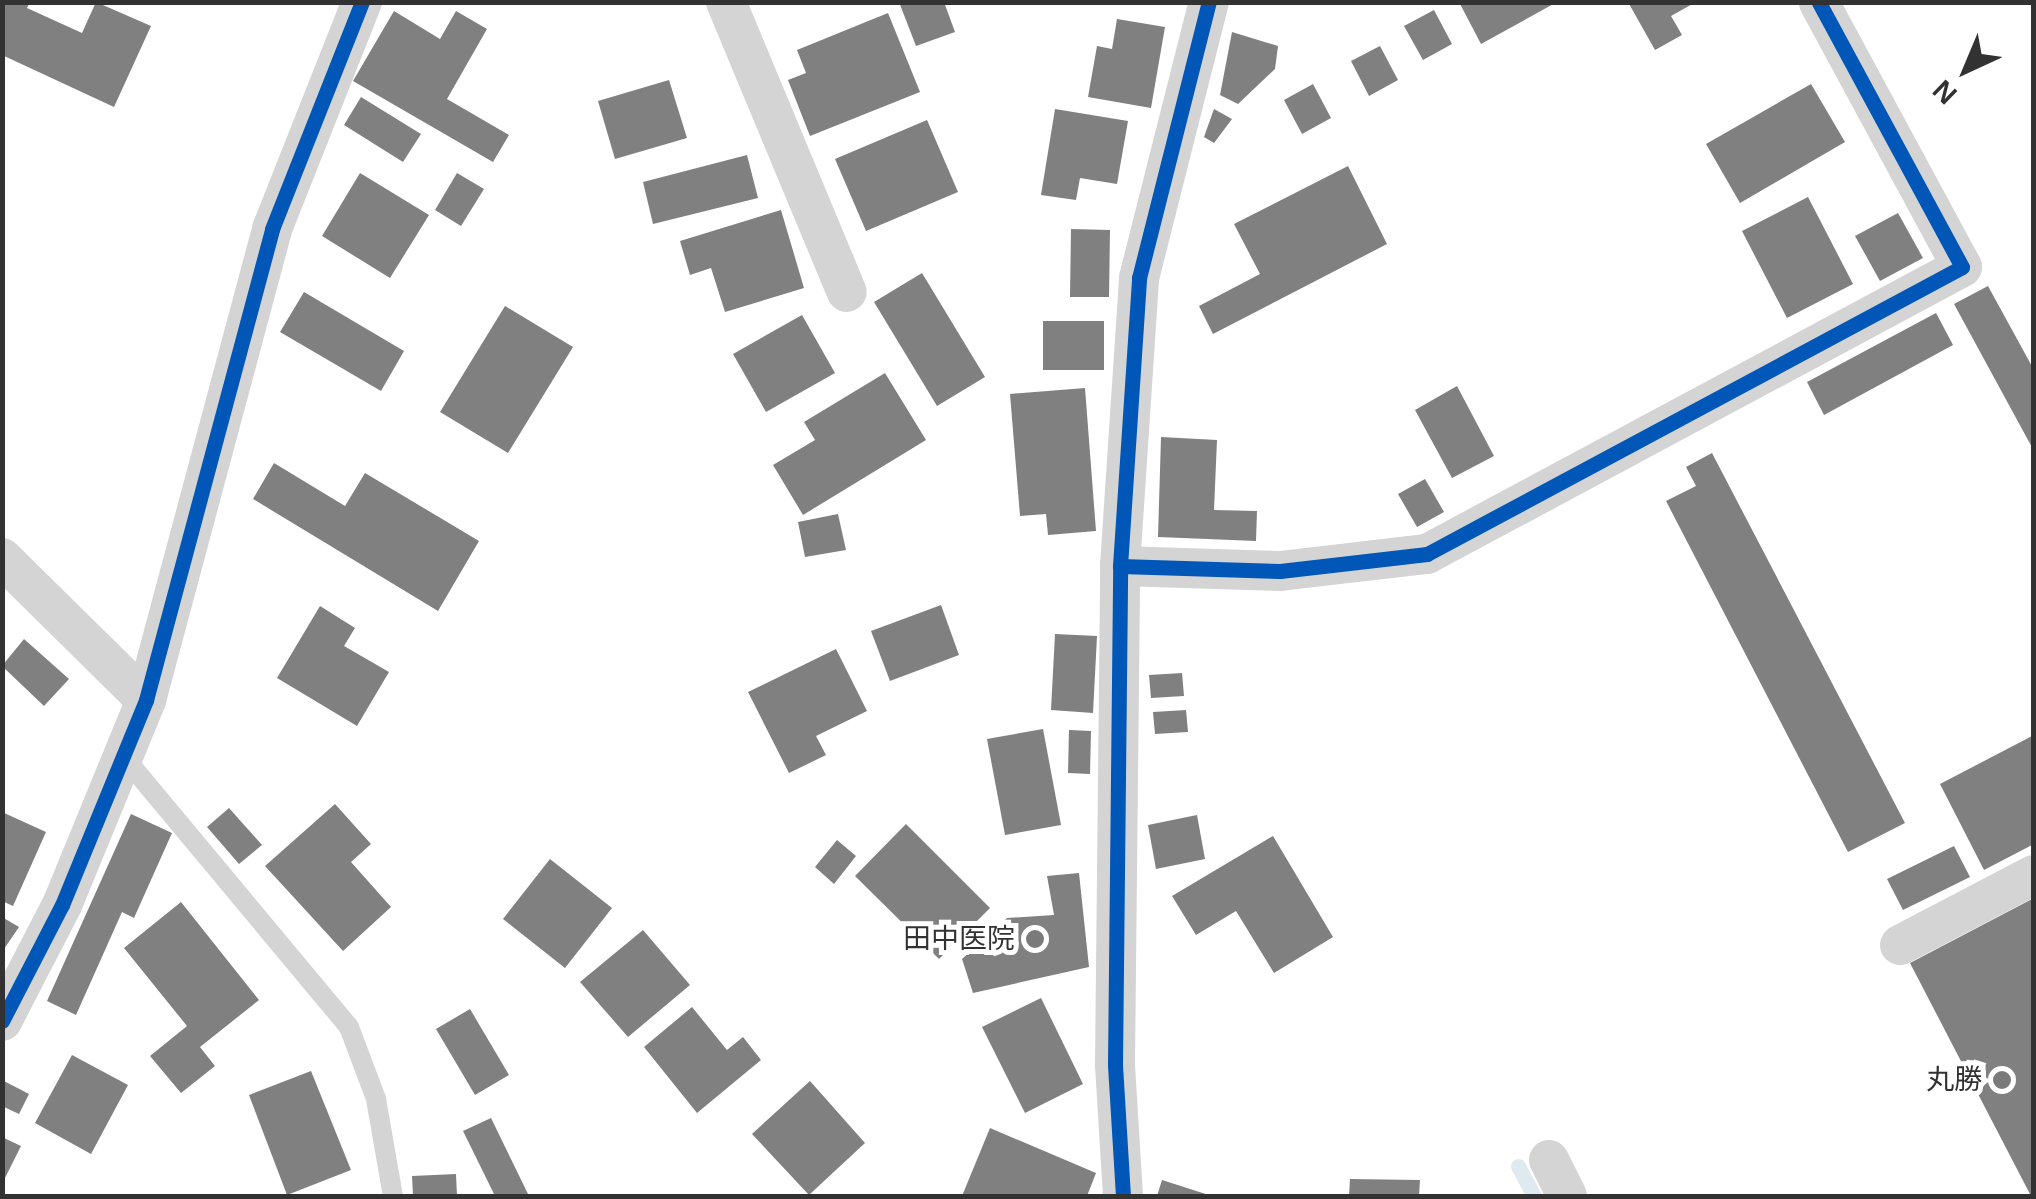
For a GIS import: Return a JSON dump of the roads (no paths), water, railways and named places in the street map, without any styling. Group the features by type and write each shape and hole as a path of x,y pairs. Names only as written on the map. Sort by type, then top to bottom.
{"street":[{"path":"2,1020 62,905 146,700 272,229 362,2"},
{"path":"726,2 846,292"},
{"path":"1123,1196 1115,1064 1120,566 1139,278 1208,2"},
{"path":"1120,566 1280,571 1427,554 1962,267 1818,2"},
{"path":"2,558 146,700"},
{"path":"1900,945 2034,874"},
{"path":"1549,1160 1567,1196"}],"lane":[{"path":"124,757 348,1027 376,1098 393,1196"}],"waterway":[{"path":"1518,1166 1534,1196"}],"place":[{"name":"田中医院","path":"1035,939"},
{"name":"丸勝","path":"2002,1080"}]}
